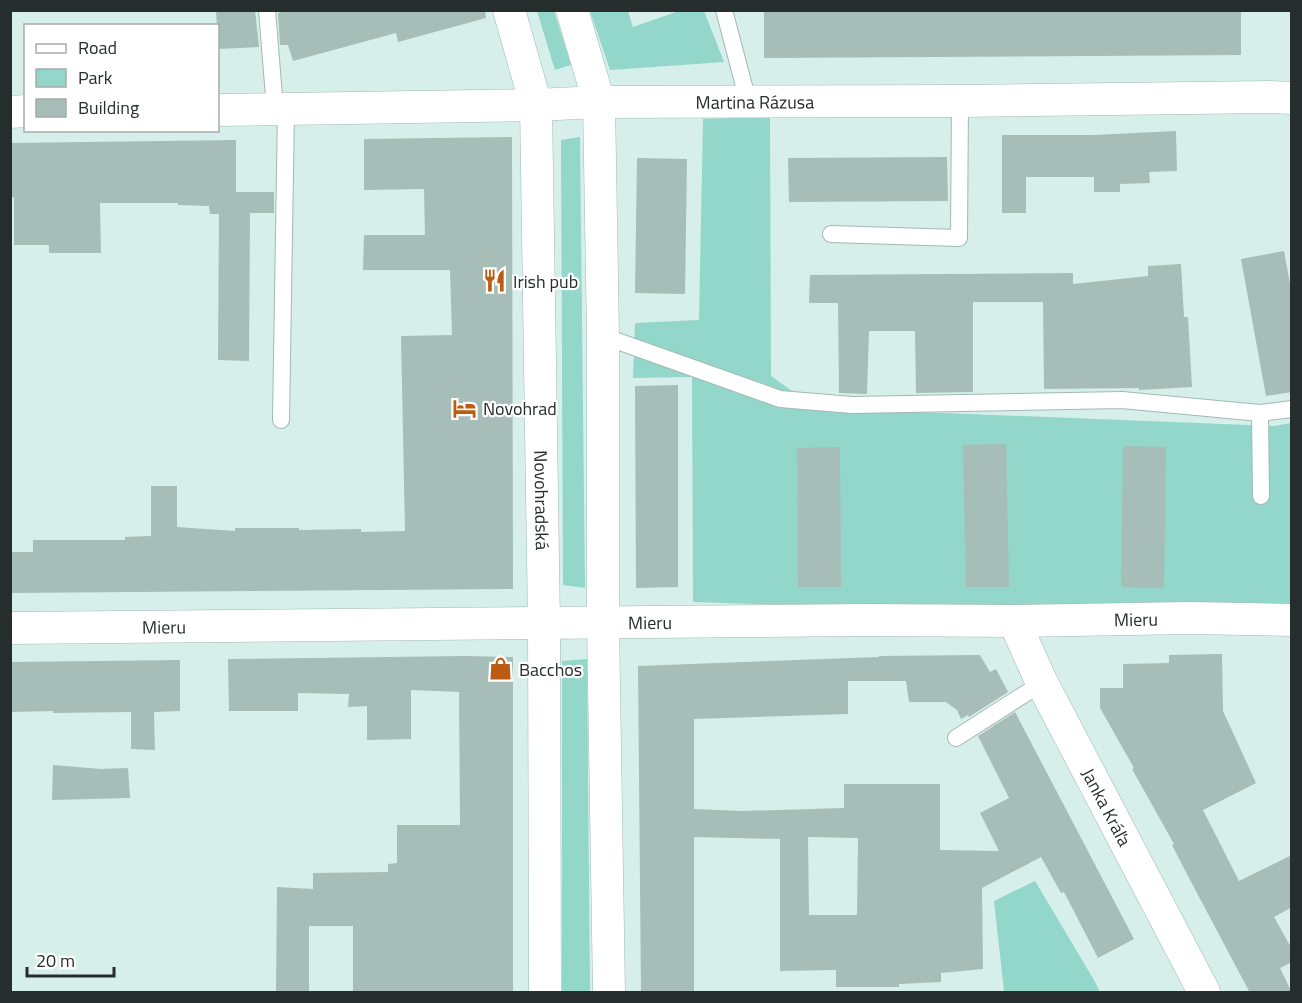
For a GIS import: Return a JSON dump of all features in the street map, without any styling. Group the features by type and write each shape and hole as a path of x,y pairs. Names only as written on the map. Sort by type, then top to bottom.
{"street":[{"name":"Novohradská","path":"509,10 536,105 544,623 545,993"},
{"path":"572,10 599,102 603,336 603,624 609,993"},
{"name":"Martina Rázusa","path":"219,110 599,102 1292,98"},
{"name":"Mieru","path":"10,628 864,620 1014,621 1189,618 1292,620"},
{"name":"Janka Kráľa","path":"1014,621 1042,683 1204,993"}],"lane":[{"path":"267,10 280,109 281,420"},
{"path":"724,10 748,101"},
{"path":"831,234 958,238 960,101"},
{"path":"603,336 780,399 852,405 1122,400 1260,413 1292,410"},
{"path":"1260,413 1261,496"},
{"path":"956,738 1042,683"}],"green space":[{"path":"537,11 554,11 571,65 555,70"},
{"path":"590,11 628,11 633,27 679,11 704,11 724,62 610,70"},
{"path":"770,117 771,376 816,408 1274,426 1291,423 1291,620 693,602 692,377 633,378 635,323 699,320 703,119"},
{"path":"580,137 585,588 563,585 561,140"},
{"path":"587,659 590,992 562,992 562,661"},
{"path":"1035,881 1100,992 1004,991 994,901"}],"building":[{"path":"216,10 255,10 259,47 219,49 219,24 217,24"},
{"path":"287,10 485,10 486,18 398,42 396,33 293,61 288,45 280,45 278,13"},
{"path":"764,10 1241,10 1241,55 764,58"},
{"path":"1176,131 1177,171 1149,172 1150,183 1120,184 1120,192 1094,192 1094,177 1026,177 1026,213 1002,213 1002,135 1093,135"},
{"path":"512,137 513,589 10,593 10,552 33,552 33,540 125,540 125,537 151,536 151,486 177,486 177,527 235,531 235,528 299,528 299,530 361,529 361,532 405,531 401,336 452,335 450,270 363,270 364,235 425,235 424,189 364,190 364,139"},
{"path":"236,140 236,192 274,192 274,213 250,213 249,361 218,360 219,214 210,214 209,206 178,205 178,203 100,203 101,253 49,253 49,245 14,245 14,197 10,197 10,143"},
{"path":"947,157 948,201 789,202 788,158"},
{"path":"637,158 687,159 685,294 635,293"},
{"path":"1284,251 1292,295 1292,392 1266,396 1241,259"},
{"path":"1181,264 1184,317 1188,317 1192,387 1139,390 1139,388 1044,389 1043,302 973,302 973,392 916,393 915,331 869,331 867,394 839,393 838,303 809,303 810,275 1073,273 1073,284 1148,276 1148,266"},
{"path":"678,385 678,587 636,588 635,386"},
{"path":"1006,444 1009,587 966,587 963,445"},
{"path":"1123,446 1166,447 1164,588 1121,587"},
{"path":"840,447 841,587 798,587 797,448"},
{"path":"1222,654 1223,711 1256,783 1203,810 1239,881 1292,855 1292,907 1274,917 1292,949 1292,962 1280,968 1292,993 1250,993 1172,845 1174,844 1132,769 1134,768 1100,708 1100,688 1123,688 1123,664 1169,663 1169,655"},
{"path":"980,655 990,672 996,669 1008,692 969,717 968,715 961,719 957,710 946,702 909,702 906,681 848,681 848,714 694,719 694,809 741,811 844,808 844,784 940,784 940,850 999,851 980,813 1009,798 978,736 1015,712 1134,939 1098,958 1064,892 1061,893 1041,857 982,888 983,969 941,973 941,982 899,984 899,987 836,987 836,970 780,971 780,839 694,837 694,993 641,993 638,666 879,656","holes":["808,837 858,838 857,915 809,915"]},
{"path":"513,657 513,993 353,993 353,926 309,926 309,993 276,993 277,887 313,889 313,873 388,872 388,864 397,863 397,825 460,825 459,692 411,690 411,739 367,740 367,706 348,707 349,694 298,693 298,711 229,711 228,659"},
{"path":"180,660 180,711 154,712 155,750 131,749 131,712 10,712 10,662"},
{"path":"53,765 101,769 128,768 130,798 52,800"}],"place":[{"name":"Irish pub","path":"495,281"},
{"name":"Novohrad","path":"465,408"},
{"name":"Bacchos","path":"501,669"}]}
